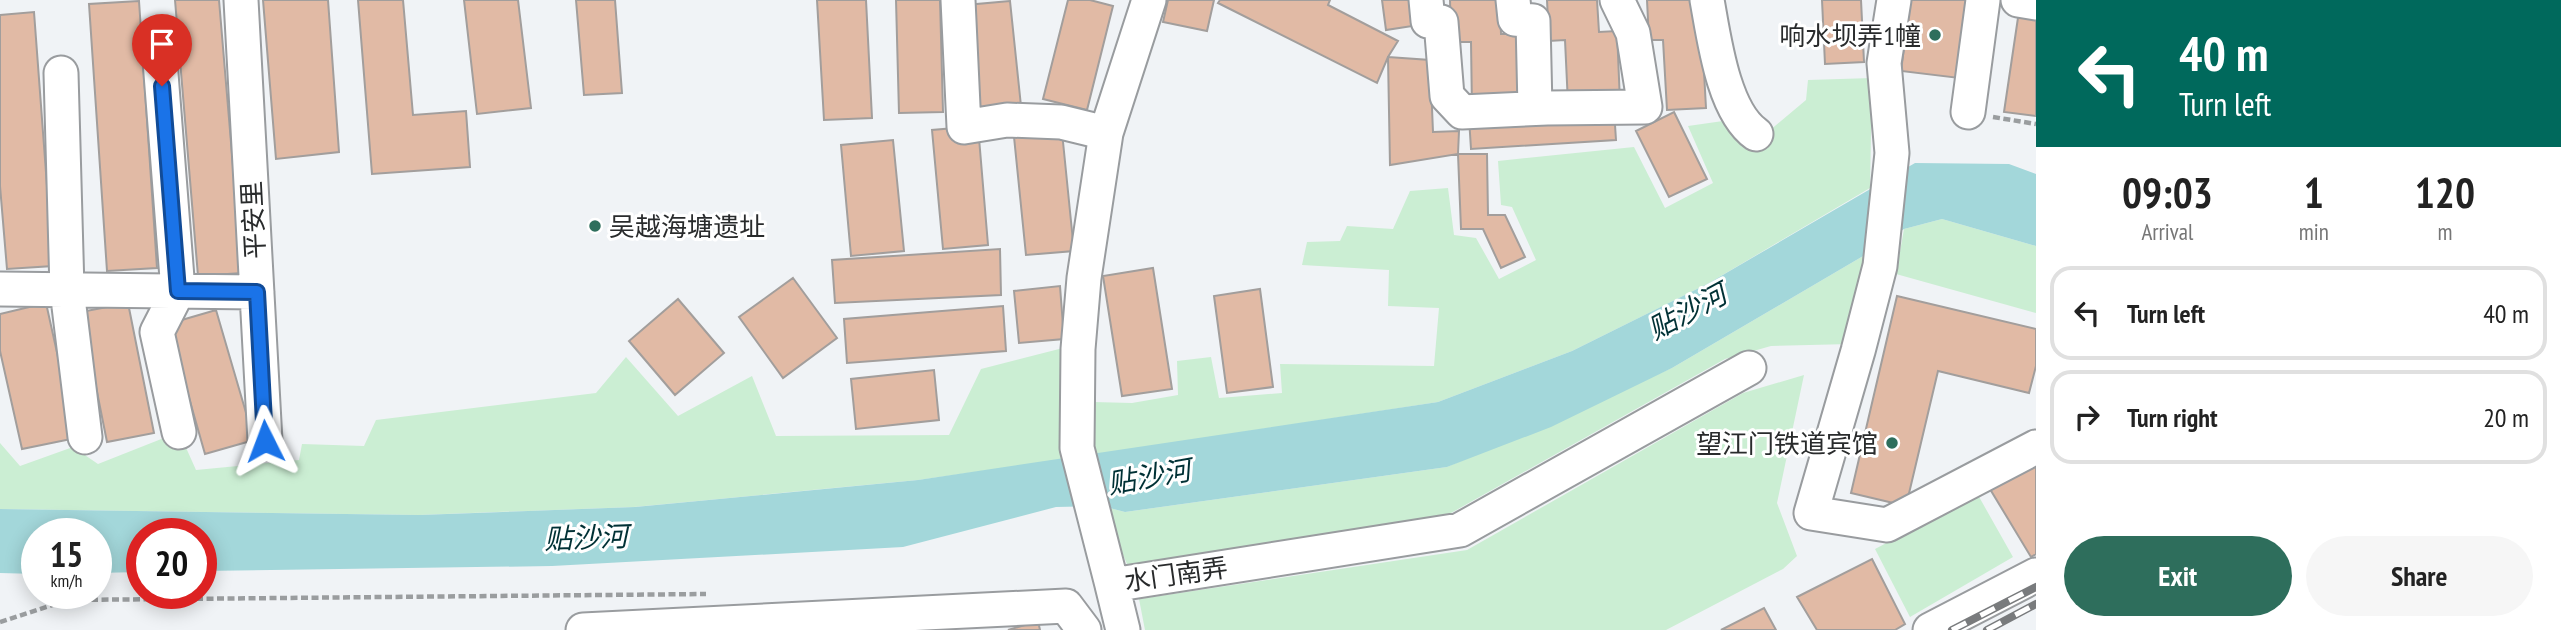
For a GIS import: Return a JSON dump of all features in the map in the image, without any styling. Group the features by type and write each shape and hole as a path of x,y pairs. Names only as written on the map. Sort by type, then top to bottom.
{"street":[{"name":"平安里","path":"241,0 265,441"},
{"path":"958,0 964,127 1020,120 1061,122 1106,132"},
{"name":"水门南弄","path":"1149,0 1106,132 1084,278 1080,325 1077,448 1112,585 1461,530 1749,368"},
{"path":"1426,0 1428,22 1441,22 1447,96 1462,112 1645,107 1633,33 1617,0"},
{"path":"1513,0 1515,19 1532,20 1535,108"},
{"path":"1707,0 1723,82 1747,128 1756,134"},
{"path":"1894,0 1884,63 1892,153 1880,266 1811,513 1887,525 2036,447"},
{"path":"1968,112 1983,0"},
{"path":"2018,0 2036,3"},
{"path":"160,61 178,291 157,332 179,432"},
{"path":"61,73 67,290 85,437"},
{"path":"0,289 257,292"},
{"path":"1930,630 2036,575"},
{"path":"1112,585 1123,630"},
{"path":"583,630 875,623 1066,606 1084,630"}],"path":[{"path":"1968,112 2036,124"},
{"path":"0,622 68,600 718,594"}],"green space":[{"path":"1872,78 1870,188 1709,283 1572,351 1438,402 1094,455 1093,402 1132,403 1178,395 1177,361 1211,357 1219,398 1282,393 1280,364 1434,366 1439,308 1388,306 1389,270 1302,265 1307,242 1340,241 1347,226 1393,229 1410,191 1448,188 1454,235 1476,238 1499,279 1536,260 1512,207 1501,205 1498,161 1634,147 1665,208 1713,183 1688,126 1723,121 1750,147 1806,100 1808,80"},
{"path":"1942,219 2036,246 2036,313 1896,274 1904,229"},
{"path":"1870,252 1851,344 1771,346 1725,359 1451,513 1133,578 1102,506 1125,512 1447,467 1672,368"},
{"path":"1063,348 1069,459 918,480 634,507 419,515 0,509 0,443 20,466 73,447 98,464 179,432 196,470 299,460 302,444 364,446 376,420 596,393 626,357 678,416 752,376 776,436 949,435 981,369"},
{"path":"1804,375 1777,503 1797,556 1783,569 1666,630 1145,630 1139,599 1467,550 1743,393"},
{"path":"1978,495 2013,557 1910,617 1875,549"}],"water":[{"name":"贴沙河","path":"1915,163 2009,164 2036,174 2036,246 1942,219 1904,229 1870,252 1672,368 1551,427 1447,467 1125,512 1102,506 1056,507 903,547 552,566 217,571 217,518 126,518 126,572 112,573 112,518 21,518 21,574 0,573 0,509 419,515 635,507 918,480 1438,402 1572,351 1709,283"}],"building":[{"path":"175,0 219,0 242,273 198,276"},
{"path":"263,0 328,0 339,152 276,159"},
{"path":"358,0 403,0 413,115 466,111 470,167 372,174"},
{"path":"464,0 518,0 531,108 477,114"},
{"path":"576,0 615,0 622,93 584,95"},
{"path":"817,0 866,0 872,118 824,120"},
{"path":"896,0 940,0 943,112 899,113"},
{"path":"1068,0 1090,0 1113,6 1087,110 1043,99"},
{"path":"1168,0 1214,0 1207,31 1163,22"},
{"path":"1220,0 1330,0 1328,5 1398,41 1377,83 1218,3"},
{"path":"1382,0 1416,0 1419,25 1386,30"},
{"path":"1450,0 1500,0 1501,34 1517,34 1518,108 1472,109 1471,42 1451,42"},
{"path":"1547,0 1597,0 1599,32 1617,31 1620,102 1568,104 1565,40 1549,41"},
{"path":"1647,0 1700,0 1706,108 1667,110 1663,40 1649,40"},
{"path":"1822,0 1861,0 1864,62 1825,64"},
{"name":"响水坝弄1幢","path":"1910,0 1968,0 1959,78 1901,71"},
{"path":"139,1 157,268 107,271 89,4"},
{"path":"1010,1 1021,106 977,111 966,5"},
{"path":"2019,11 2036,14 2036,116 2004,112"},
{"path":"34,12 53,266 7,269 0,186 0,15"},
{"path":"1388,57 1430,60 1433,132 1459,131 1458,154 1390,165"},
{"path":"1614,110 1616,140 1471,149 1469,118"},
{"path":"1674,112 1707,179 1669,197 1636,131"},
{"path":"1061,122 1074,251 1026,255 1013,127"},
{"path":"978,126 988,245 943,249 932,130"},
{"path":"893,140 904,251 851,256 841,145"},
{"path":"1458,154 1487,154 1488,215 1505,215 1525,257 1501,268 1483,229 1461,229"},
{"path":"1000,249 1001,295 835,303 832,260"},
{"path":"1153,268 1172,389 1122,396 1103,276"},
{"path":"793,278 837,338 783,378 739,317"},
{"path":"1060,286 1064,339 1019,343 1014,291"},
{"path":"1260,289 1273,387 1227,393 1214,296"},
{"name":"望江门铁道宾馆","path":"1897,296 2036,329 2036,366 2029,393 1938,371 1906,506 1851,493"},
{"path":"678,299 724,353 675,395 629,341"},
{"path":"46,303 76,438 22,449 0,351 0,314"},
{"path":"128,303 154,433 107,442 81,312"},
{"path":"1003,306 1006,351 847,363 844,319"},
{"path":"216,310 254,440 205,454 168,324"},
{"path":"934,370 939,420 856,429 851,379"},
{"path":"2036,463 2036,554 2031,557 1990,489"},
{"path":"1872,559 1905,624 1895,630 1817,630 1797,597"},
{"path":"1764,608 1776,630 1721,630"},
{"path":"1038,621 1040,630 1008,630"}],"railway":[{"path":"1952,630 2036,587"},
{"path":"1987,630 2036,604"}],"place":[{"name":"响水坝弄1幢","path":"1935,35"},
{"name":"吴越海塘遗址","path":"595,226"},
{"name":"望江门铁道宾馆","path":"1892,443"}],"route":[{"path":"162,86 178,291 257,292 265,441"}]}
